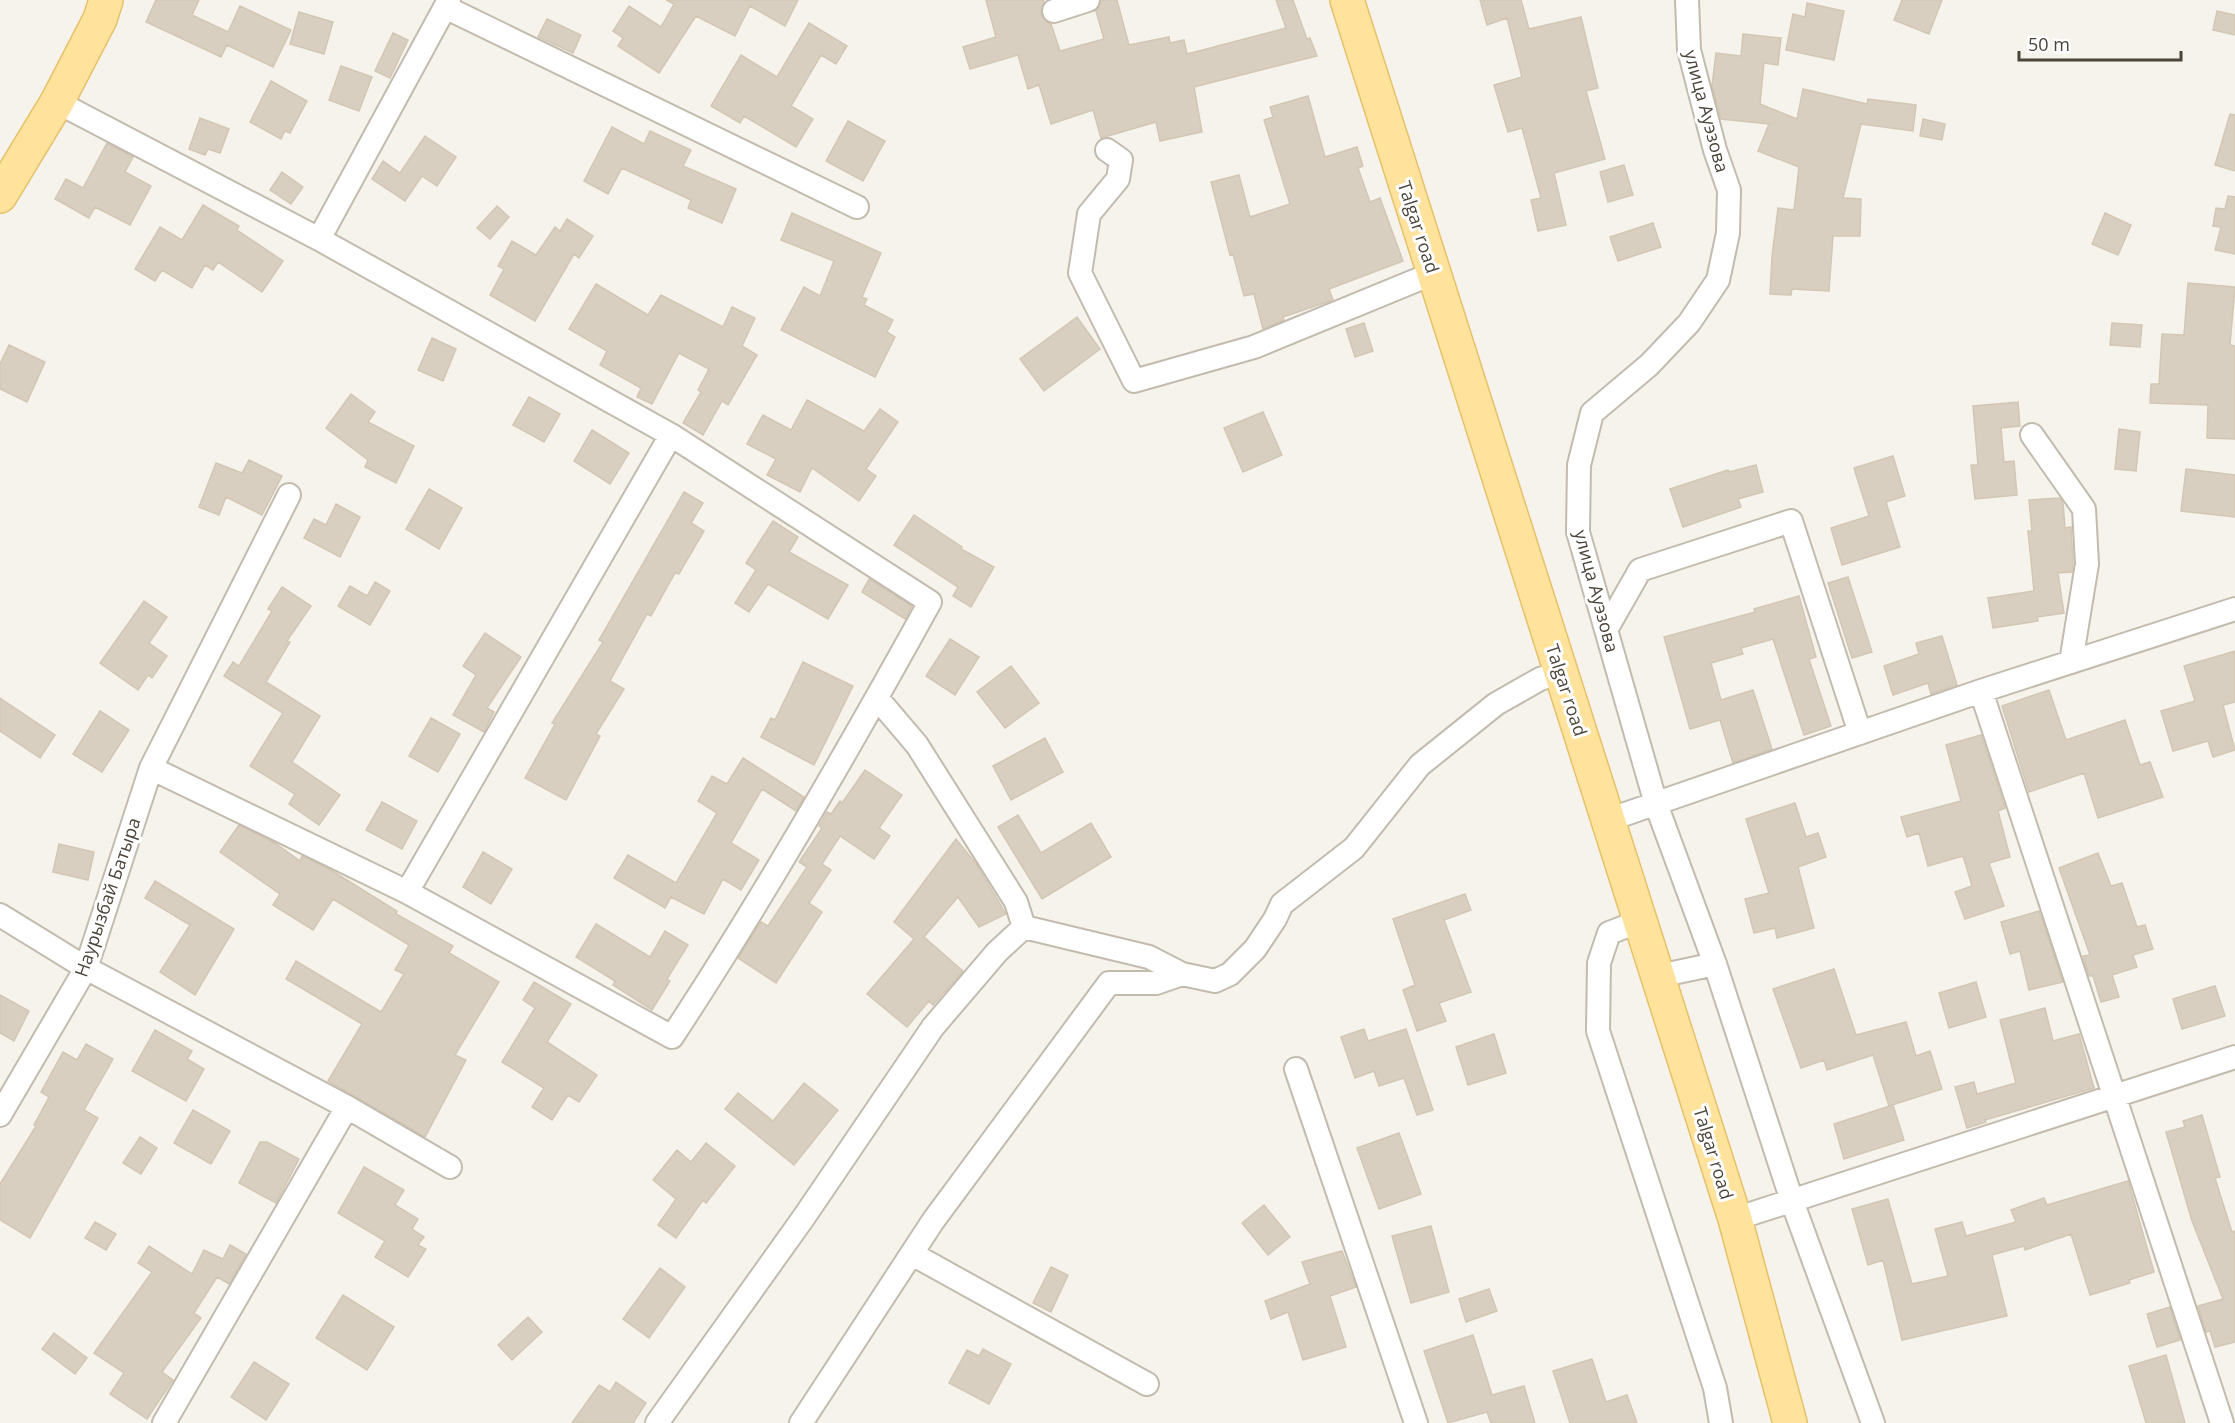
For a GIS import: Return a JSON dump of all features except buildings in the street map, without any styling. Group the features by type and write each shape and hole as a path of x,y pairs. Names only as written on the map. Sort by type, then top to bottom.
{"main road":[{"path":"0,196 57,102 100,19 106,0"},
{"name":"Talgar road","path":"1347,0 1735,1219 1791,1423"},
{"name":"Talgar road","path":"1781,1382 1798,1423"}],"street":[{"path":"1054,11 1088,0"},
{"name":"улица Ауэзова","path":"1687,0 1689,50 1728,190 1728,233 1718,280 1689,323 1649,365 1592,412 1579,465 1578,532 1656,804 1714,964 1792,1201 1873,1423"},
{"path":"319,239 448,4 857,207"},
{"path":"57,102 319,239 671,435 930,602 877,698 711,977 672,1037 407,892 151,768"},
{"path":"1107,150 1121,160 1118,178 1089,214 1080,273 1134,381 1254,347 1434,273"},
{"path":"407,892 671,435"},
{"path":"2032,435 2084,509 2087,564 2071,662"},
{"name":"Наурызбай Батыра","path":"0,1115 86,968 151,768 289,495"},
{"path":"1607,628 1640,570 1791,521 1860,733"},
{"path":"1608,820 1981,691 2235,609"},
{"path":"1024,927 1149,957 1182,974 1215,981 1230,974 1255,949 1282,904 1354,848 1420,765 1496,704 1540,679 1561,672"},
{"path":"1981,691 2222,1423"},
{"path":"877,698 917,745 1017,902 1024,927"},
{"path":"0,915 86,968 347,1107 450,1167"},
{"path":"1640,921 1609,933 1599,963 1598,1031 1715,1388 1715,1422"},
{"path":"657,1423 804,1217 933,1027 997,952 1024,927"},
{"path":"1659,976 1714,964"},
{"path":"807,1420 933,1221 1109,983 1156,982 1182,974"},
{"path":"1735,1219 2235,1057"},
{"path":"1296,1069 1416,1423"},
{"path":"164,1423 347,1107"},
{"path":"912,1254 1146,1384"}]}
